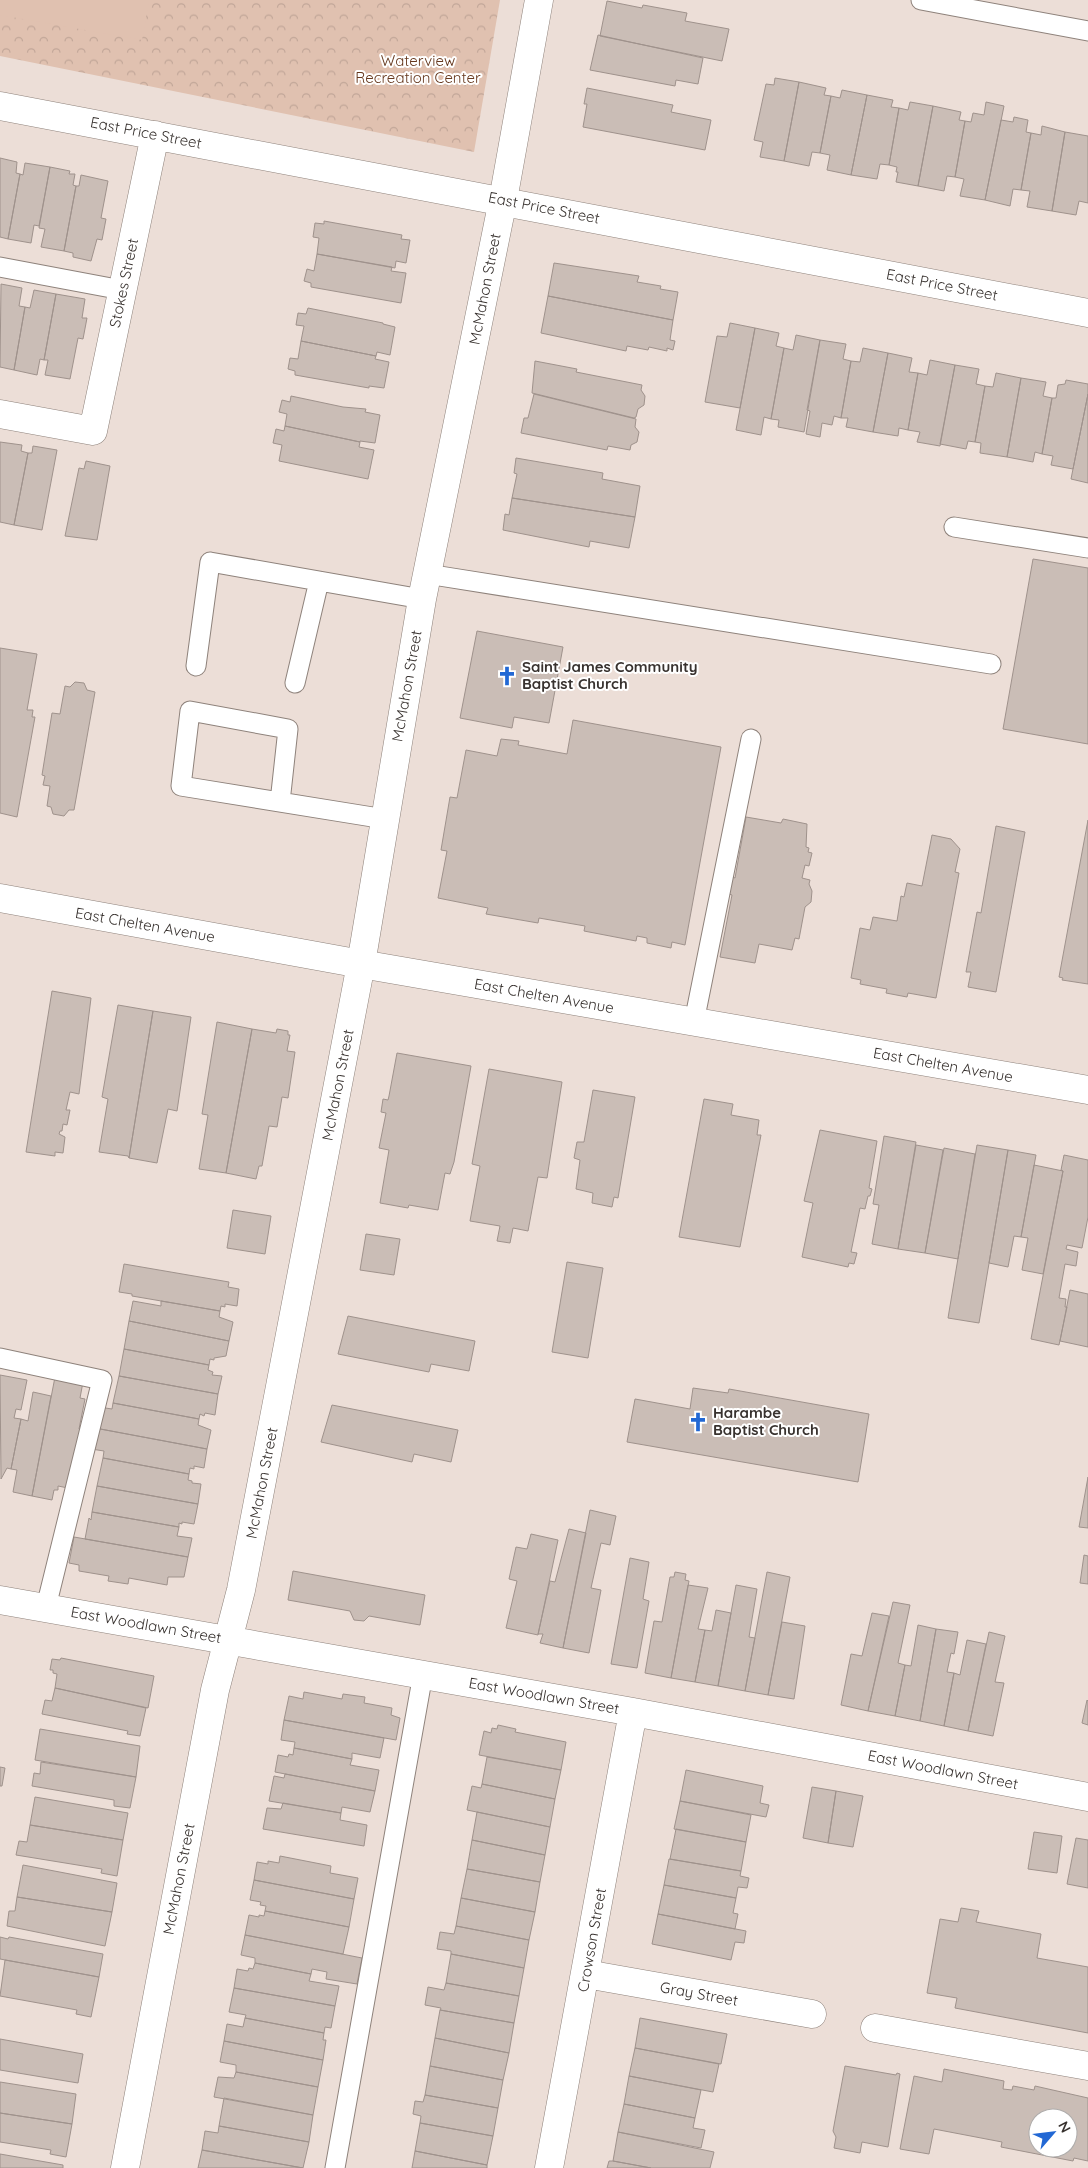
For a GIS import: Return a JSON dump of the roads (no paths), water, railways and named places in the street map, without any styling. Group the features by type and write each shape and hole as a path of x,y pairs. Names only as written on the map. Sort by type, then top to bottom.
{"street":[{"name":"McMahon Street","path":"125,2168 215,1690 241,1590 361,964 384,819 425,587 502,200 539,0"},
{"name":"East Price Street","path":"0,106 502,200 1088,314"},
{"name":"Stokes Street","path":"0,414 93,431 155,135"},
{"name":"East Chelten Avenue","path":"0,898 361,964 1088,1090"},
{"name":"East Woodlawn Street","path":"0,1600 633,1712 1088,1797"},
{"name":"Crowson Street","path":"549,2168 633,1712"},
{"name":"Gray Street","path":"586,1974 812,2014"},
{"path":"875,2028 1088,2066"}],"lane":[{"path":"921,0 1088,30"},
{"path":"0,268 122,290"},
{"path":"954,527 1088,548"},
{"path":"196,666 210,562 319,581 425,587 991,664"},
{"path":"295,683 319,581"},
{"path":"280,802 288,729 190,711 181,786 384,819"},
{"path":"694,1022 751,739"},
{"path":"0,1358 102,1380 46,1607"},
{"path":"335,2168 423,1674"}],"place":[{"name":"Saint James Community Baptist Church","path":"507,676"},
{"name":"Harambe Baptist Church","path":"698,1422"}],"park label":[{"name":"Waterview Recreation Center","path":"418,70"}]}
